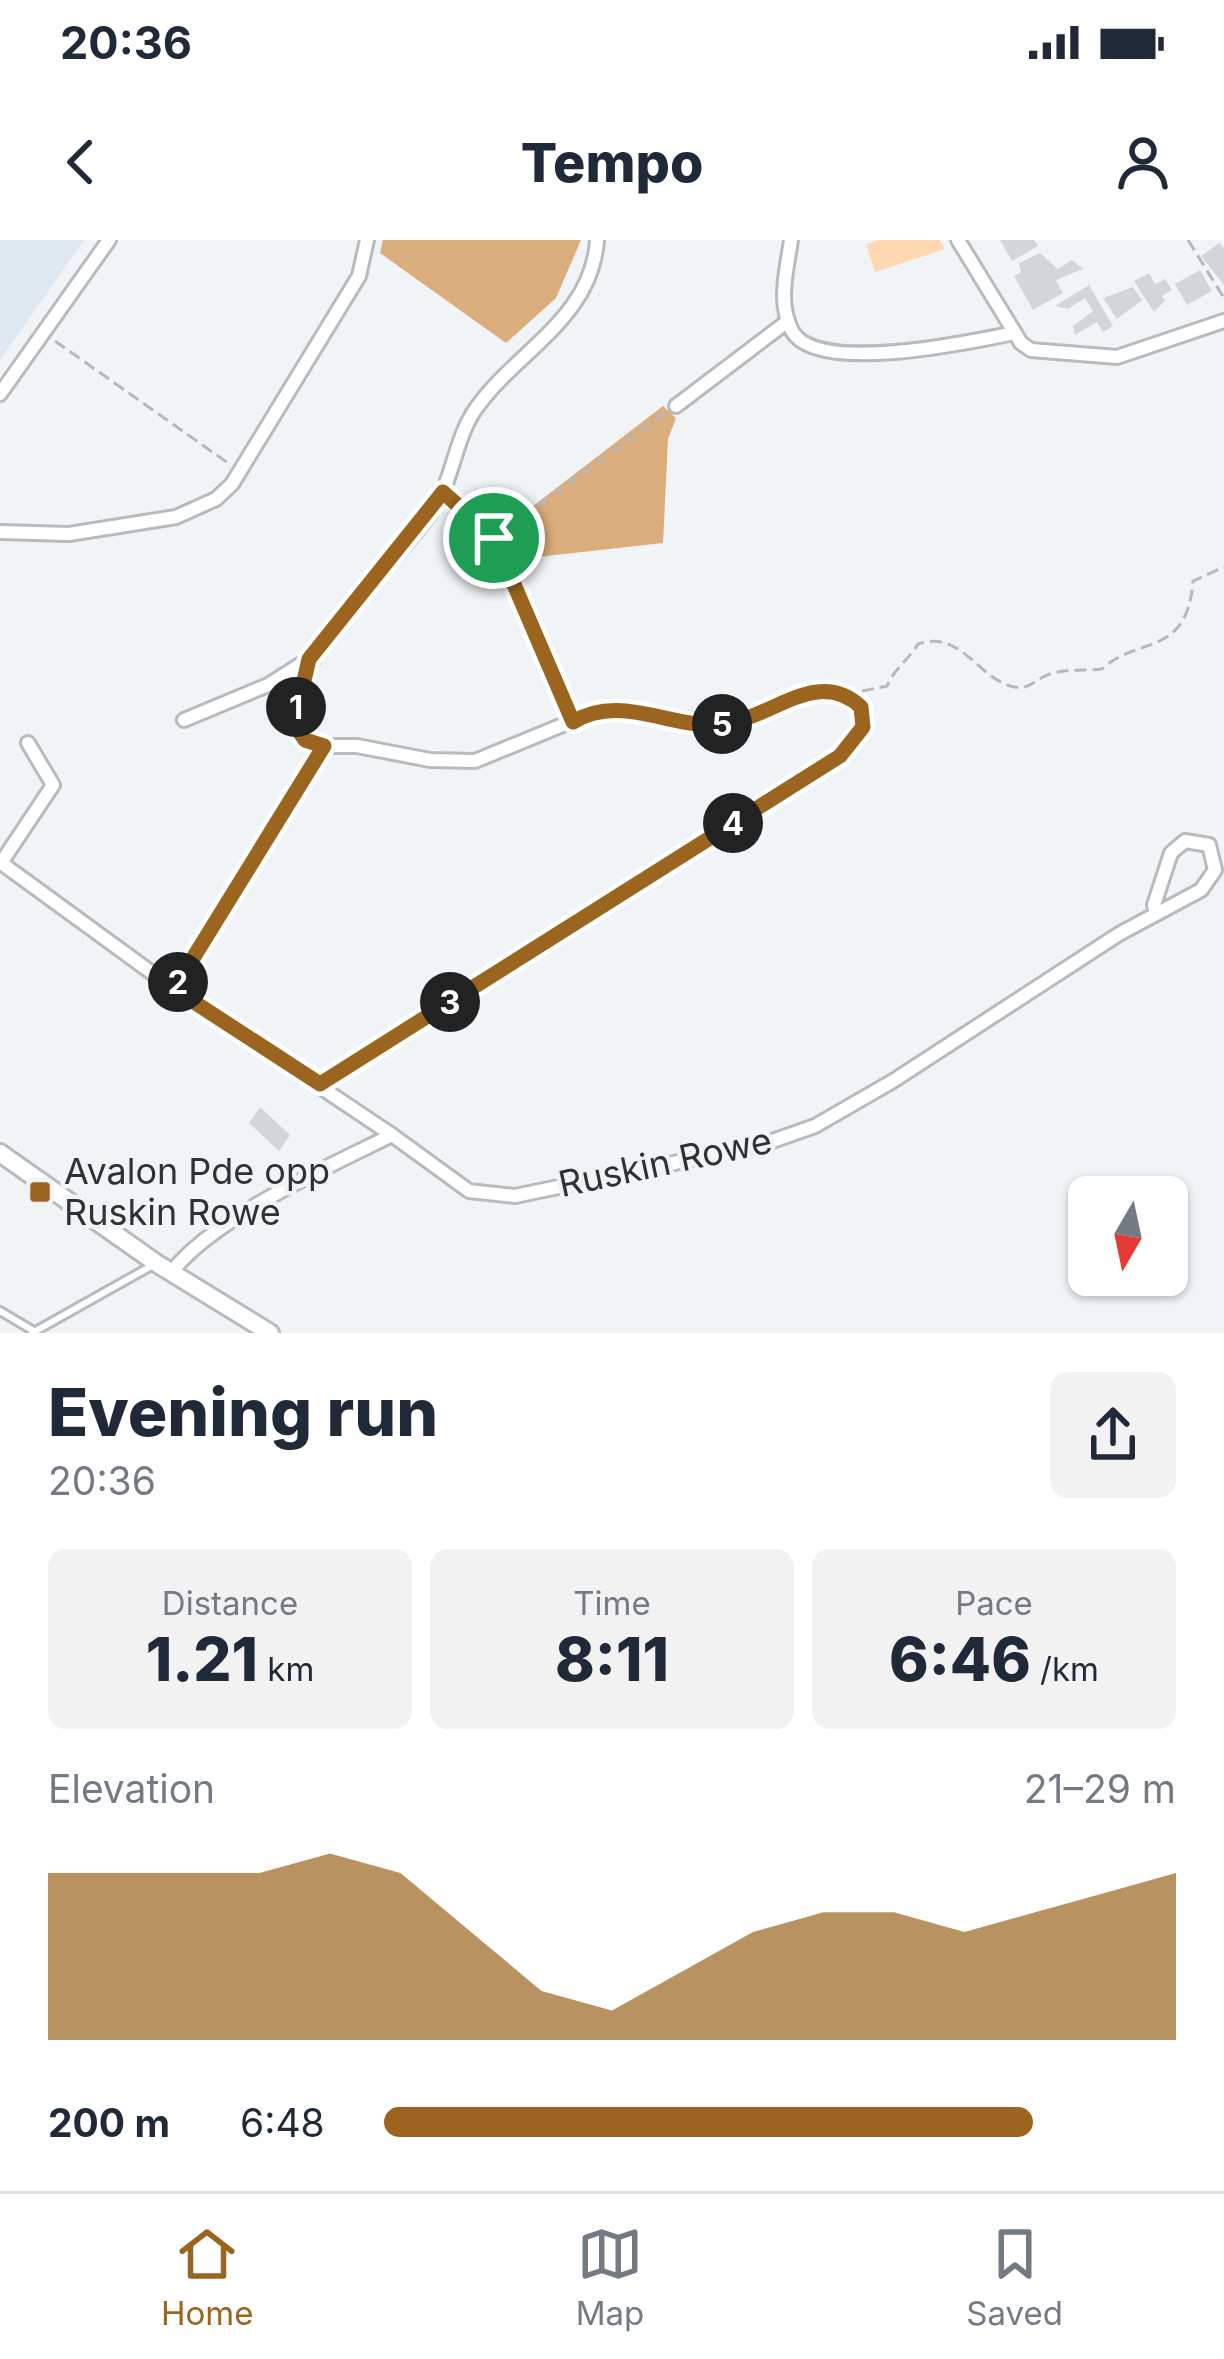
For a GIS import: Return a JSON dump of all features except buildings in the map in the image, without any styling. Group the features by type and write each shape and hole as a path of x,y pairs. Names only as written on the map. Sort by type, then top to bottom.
{"street":[{"path":"0,394 109,240"},
{"path":"0,532 69,534 176,518 222,495 359,276 367,240"},
{"path":"184,720 268,685 309,659 443,492 476,407 563,317 589,275 598,240"},
{"path":"791,240 784,289 788,321 808,347 828,353 962,345 1014,333"},
{"path":"958,240 1014,333 1031,350 1117,357 1224,321"},
{"path":"676,406 788,321"},
{"path":"309,659 294,724 305,740 324,746 475,761 615,709 692,723 730,724 822,690 847,694 861,707 863,727 840,756 320,1084"},
{"path":"0,863 53,785 28,743"},
{"path":"174,989 324,746"},
{"name":"Ruskin Rowe","path":"0,863 174,989 320,1084 470,1191 515,1196 760,1144 815,1126 893,1082 1211,880 1216,858 1209,844 1185,841 1171,853 1154,905 1156,914"},
{"path":"164,1268 292,1186 392,1135"},
{"path":"0,1154 164,1268 270,1333"}],"lane":[{"path":"0,1311 32,1332 164,1268"}],"path":[{"path":"1188,240 1224,298"},
{"path":"43,333 224,462 241,468"},
{"path":"494,538 676,406"},
{"path":"443,492 494,538 573,722"},
{"path":"847,694 887,686 892,674 912,661 918,644 928,640 966,652 996,680 1016,688 1028,688 1042,677 1066,670 1102,669 1117,655 1159,646 1192,605 1193,581 1224,567"}],"shaded area":[{"path":"0,240 84,240 0,360"},
{"path":"383,240 581,240 556,298 506,343 380,253"},
{"path":"940,240 945,249 875,272 866,244"},
{"path":"663,406 676,418 668,439 663,543 493,562 481,536 502,530"}],"place":[{"name":"Avalon Pde opp Ruskin Rowe","path":"40,1192"}],"route":[{"path":"443,492 494,538 500,563 573,722 599,710 615,709 692,723 730,724 822,690 847,694 861,707 863,727 840,756 320,1084 174,989 324,746 305,740 294,724 309,659 432,512 443,492"}]}
